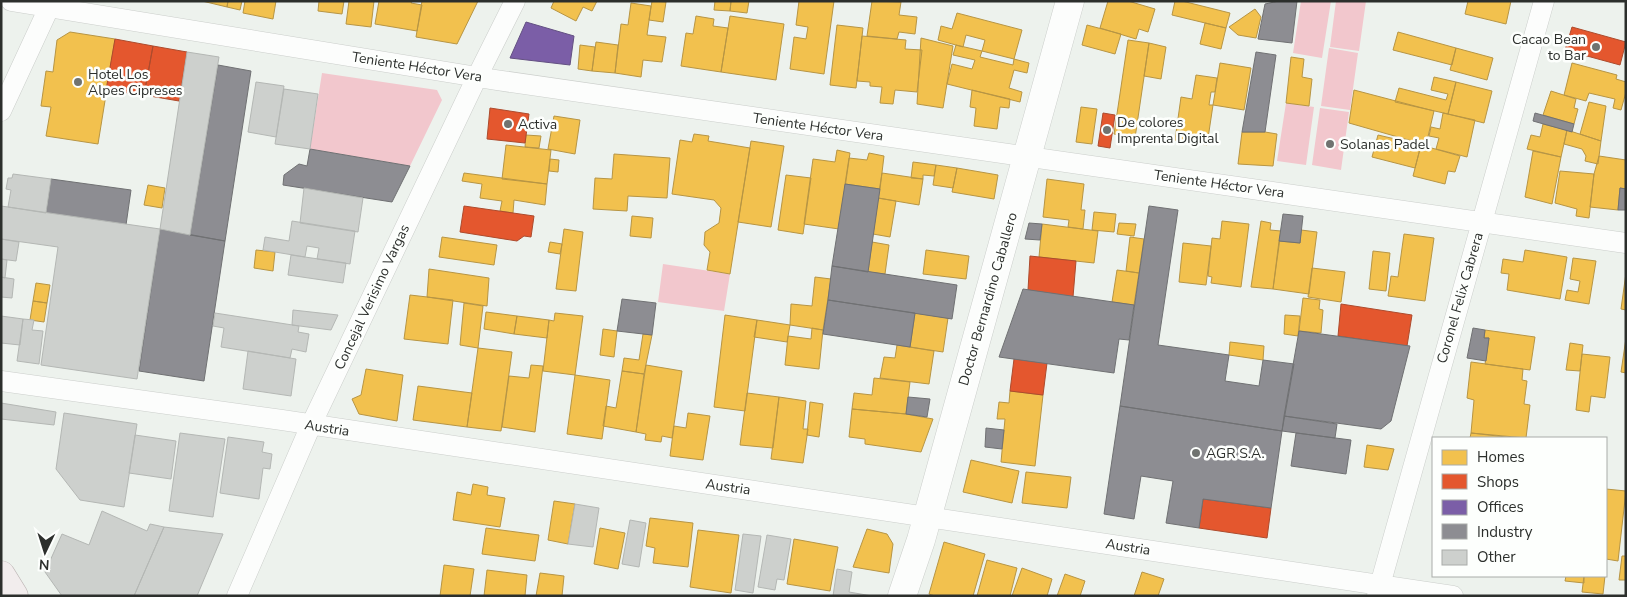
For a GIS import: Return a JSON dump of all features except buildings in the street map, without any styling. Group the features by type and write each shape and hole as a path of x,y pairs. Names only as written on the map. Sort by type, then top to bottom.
{"main road":[{"path":"1,575 14,596"}],"street":[{"name":"Teniente Héctor Vera","path":"11,1 51,5 477,77 1626,243"},
{"name":"Concejal Verisimo Vargas","path":"237,596 311,425 515,1"},
{"name":"Doctor Bernardino Caballero","path":"902,596 928,516 1070,1"},
{"name":"Coronel Felix Cabrera","path":"1378,590 1544,1"},
{"path":"1,111 51,5"},
{"name":"Austria","path":"1,381 928,516 1378,590 1453,596"}],"shaded area":[{"path":"1301,1 1331,1 1322,58 1293,53"},
{"path":"1336,1 1366,1 1359,51 1330,47"},
{"name":"Solanas Padel","path":"1329,48 1358,53 1350,110 1321,106"},
{"path":"322,73 437,90 442,100 410,166 310,149"},
{"name":"Solanas Padel","path":"1286,103 1314,107 1306,165 1277,161"},
{"name":"Solanas Padel","path":"1320,108 1349,112 1341,170 1312,165"},
{"path":"663,264 730,274 724,311 658,302"}],"place":[{"name":"Cacao Bean to Bar","path":"1596,47"},
{"name":"Hotel Los Alpes Cipreses","path":"78,82"},
{"name":"Activa","path":"508,124"},
{"name":"De colores Imprenta Digital","path":"1107,130"},
{"name":"Solanas Padel","path":"1330,144"},
{"name":"AGR S.A.","path":"1196,453"}]}
